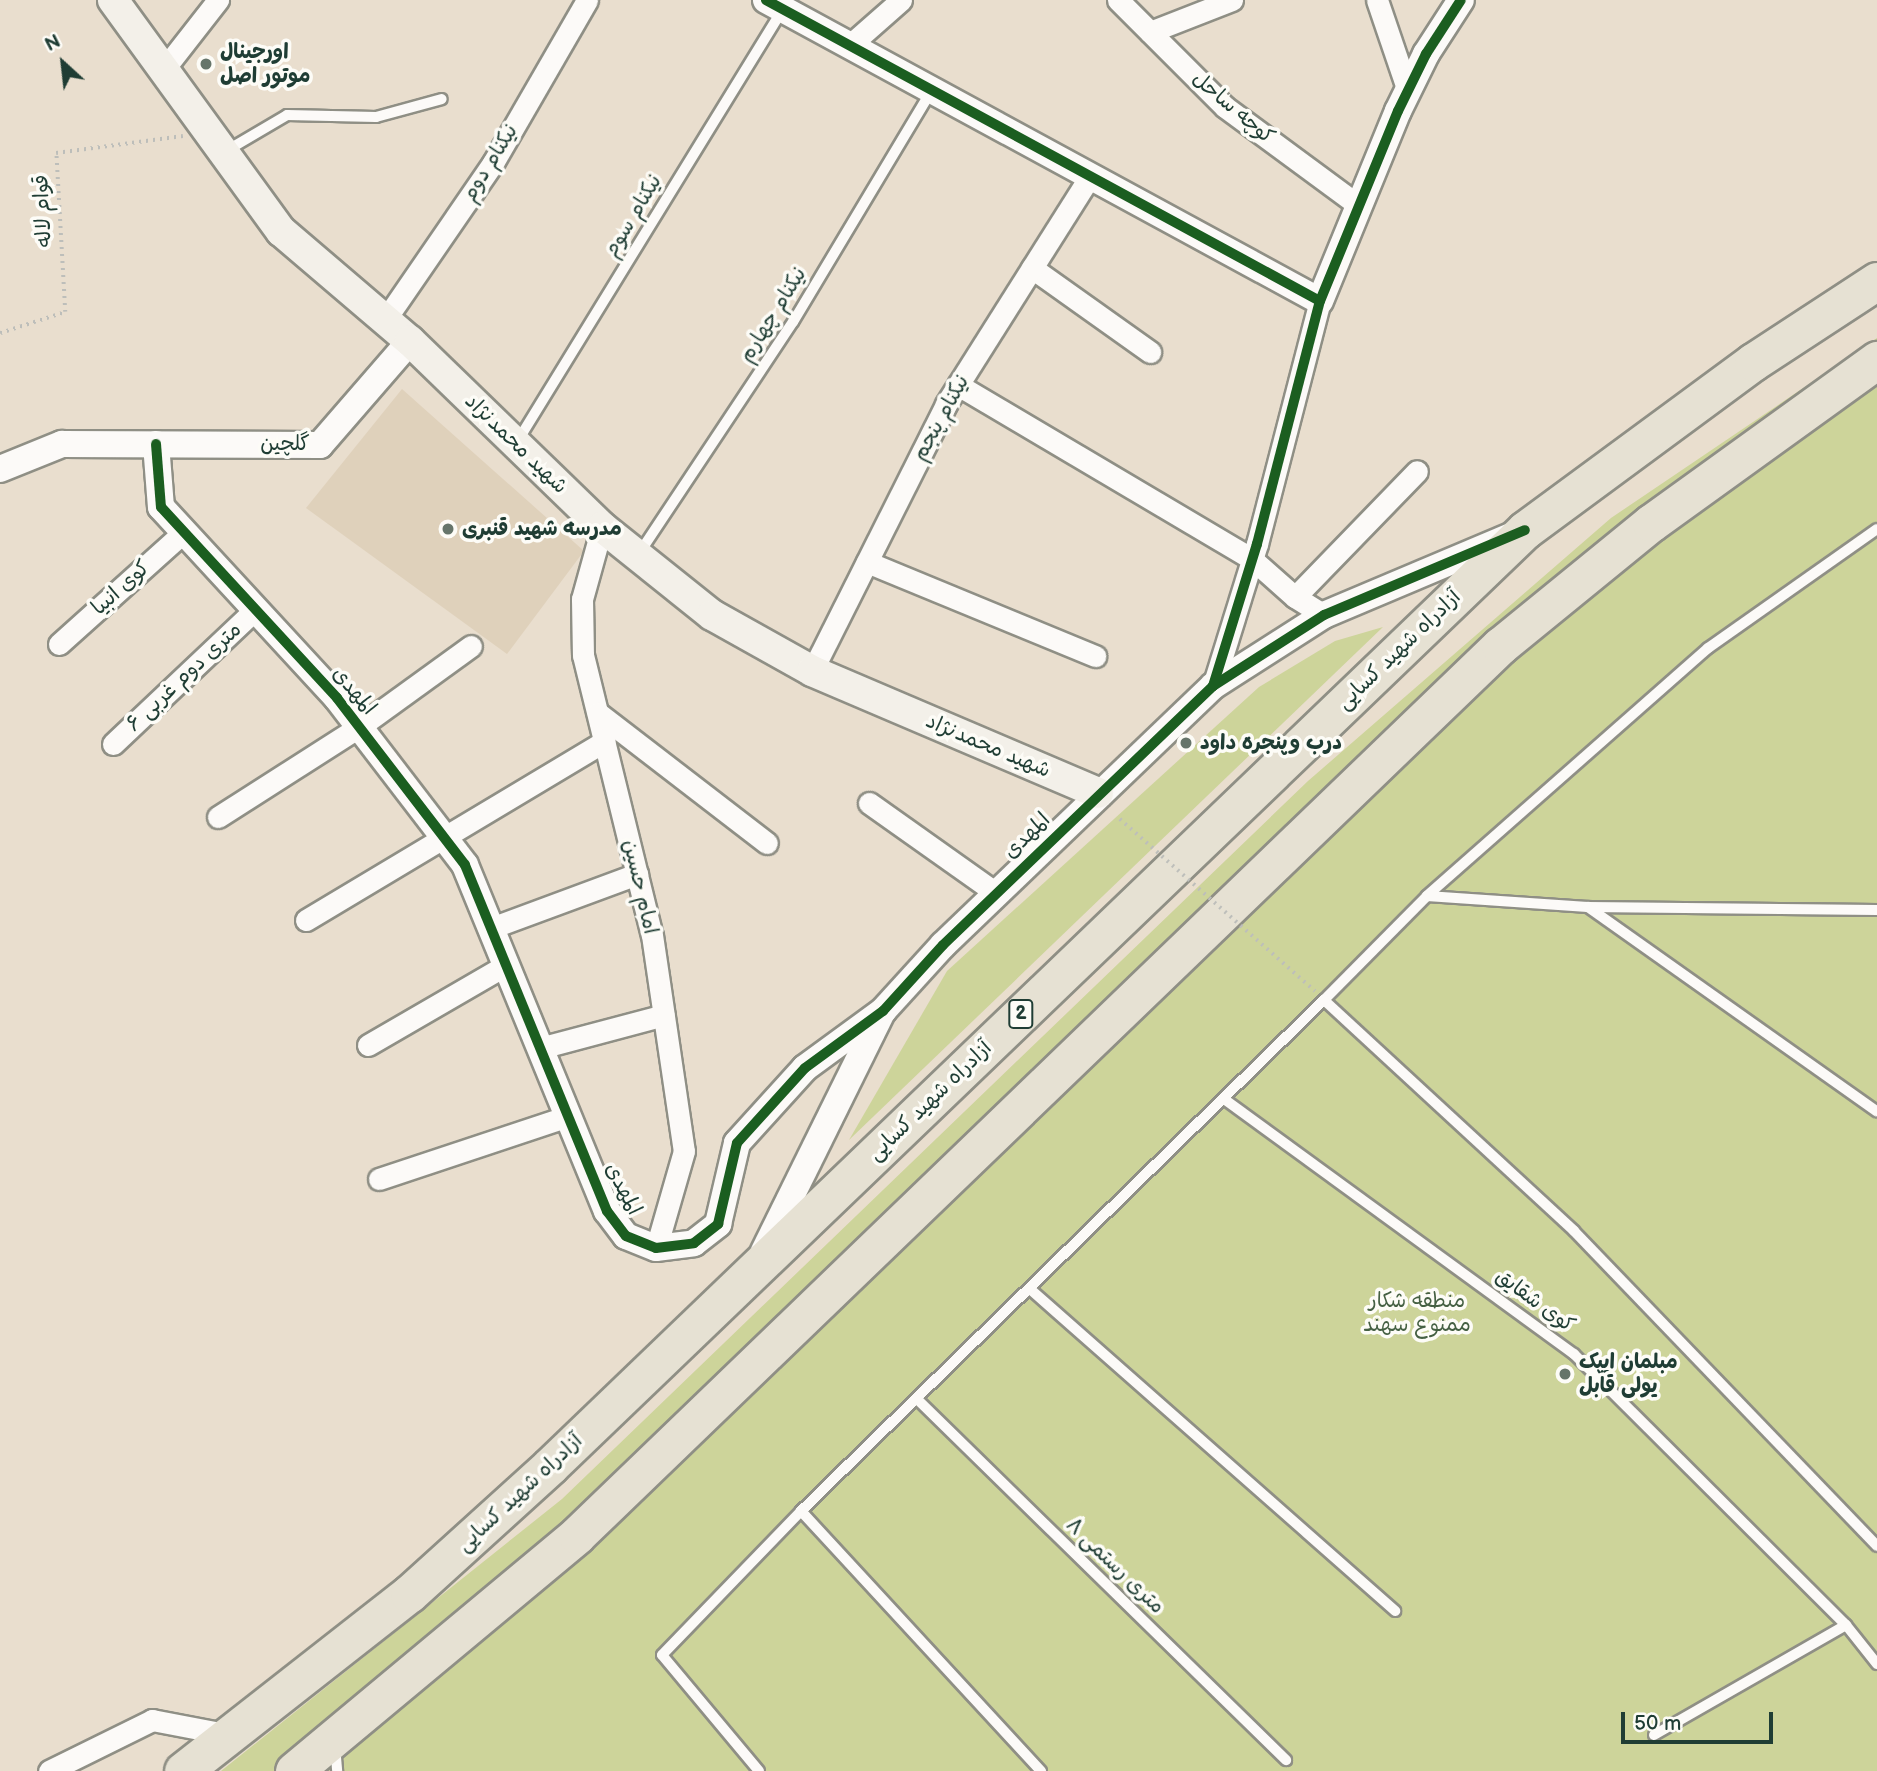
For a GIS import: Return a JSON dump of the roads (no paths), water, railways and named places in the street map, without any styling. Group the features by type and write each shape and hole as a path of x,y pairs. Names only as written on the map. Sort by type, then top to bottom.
{"highway":[{"name":"آزادراه شهید کسایی","path":"183,1771 410,1594 755,1268 1525,530 1753,362 1877,281"},
{"path":"294,1771 336,1756 577,1535 1500,646 1651,523 1877,360"}],"main road":[{"name":"شهید محمدنژاد","path":"113,0 281,231 410,341 602,527 638,556 712,615 812,671 1098,793"}],"street":[{"path":"164,69 218,0"},
{"name":"نیکنام دوم","path":"385,320 493,163 587,0"},
{"path":"850,45 901,0"},
{"name":"کوچه ساحل","path":"1118,0 1224,107 1358,205"},
{"path":"1150,32 1232,0"},
{"path":"1377,0 1408,91"},
{"path":"1213,686 1252,559 1320,301 1408,91 1461,0"},
{"path":"775,4 1320,301"},
{"name":"نیکنام پنجم","path":"812,671 958,385 1090,176"},
{"path":"1032,268 1150,352"},
{"name":"گلچین","path":"0,470 62,444 320,444 410,341"},
{"path":"958,385 1252,559 1295,597 1324,615"},
{"name":"المهدی","path":"156,444 161,507 256,609 359,727 465,865 607,1211 626,1236 656,1248 694,1243 718,1224 737,1143 805,1068 883,1011 996,893 1213,686 1324,615 1525,530"},
{"path":"1295,597 1417,471"},
{"name":"امام حسین","path":"602,527 582,599 583,654 637,874 664,1016 684,1151 656,1248"},
{"name":"کوی انبیا","path":"59,644 184,532"},
{"path":"867,562 1095,656"},
{"name":"۶ متری دوم غربی","path":"113,744 256,609"},
{"path":"219,817 359,727 471,646"},
{"path":"598,713 767,843"},
{"path":"306,920 445,840 605,741"},
{"path":"869,803 996,893"},
{"path":"491,928 637,874"},
{"path":"368,1045 506,964"},
{"path":"755,1268 883,1011"},
{"path":"540,1048 664,1016"},
{"path":"379,1179 568,1116"},
{"path":"49,1771 152,1720 231,1735"}],"lane":[{"name":"نیکنام سوم","path":"516,444 775,4"},
{"name":"نیکنام چهارم","path":"638,556 793,322 932,90"},
{"path":"217,143 287,115 376,117 442,99"},
{"path":"759,1771 662,1655 801,1511 918,1400 1427,896 1708,648 1877,529"},
{"path":"1427,896 1588,907 1877,910"},
{"path":"1588,907 1877,1112"},
{"path":"1324,1000 1574,1231 1877,1546"},
{"name":"کوی شقایق","path":"1224,1099 1574,1354 1846,1625 1877,1664"},
{"path":"1030,1289 1395,1611"},
{"name":"۸ متری رستمی","path":"918,1400 1286,1760"},
{"path":"801,1511 1041,1771"},
{"path":"1654,1735 1846,1625"}],"place":[{"name":"اورجینال موتور اصل","path":"206,64"},
{"name":"مدرسه شهید قنبری","path":"448,529"},
{"name":"درب وپنجره داود","path":"1186,743"},
{"name":"مبلمان ایپک یولی قابل","path":"1565,1374"}],"park label":[{"name":"منطقه شکار ممنوع سهند","path":"1417,1313"}]}
